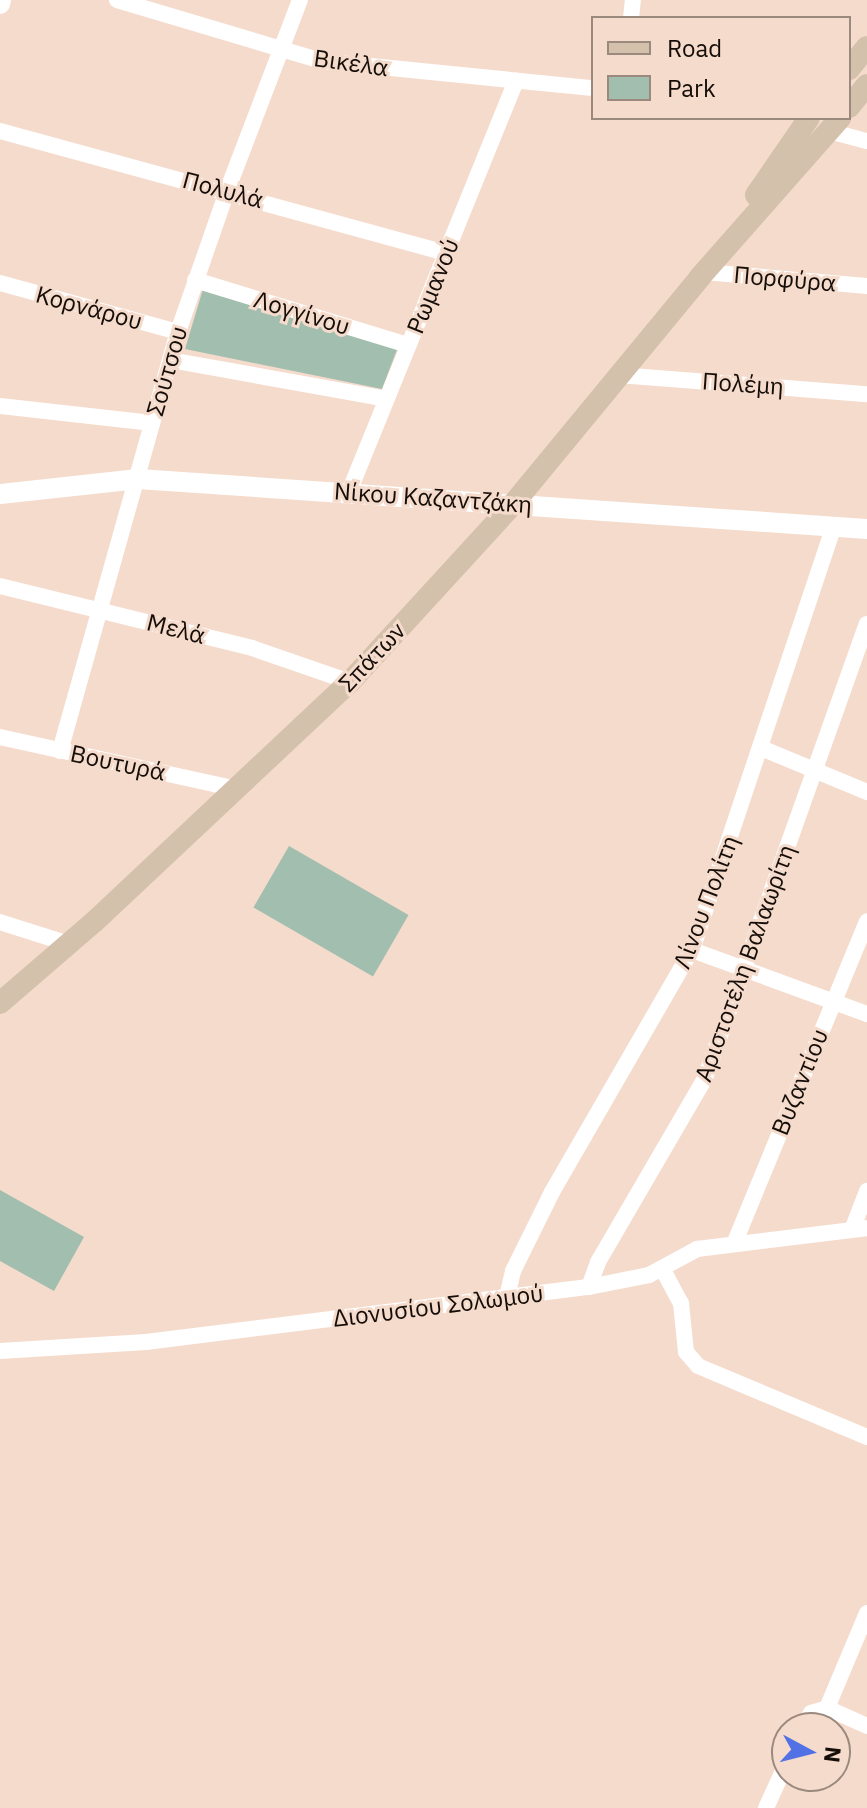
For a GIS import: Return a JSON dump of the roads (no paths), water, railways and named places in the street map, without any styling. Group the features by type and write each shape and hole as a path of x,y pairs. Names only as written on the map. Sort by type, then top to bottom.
{"main road":[{"path":"851,67 867,47"},
{"path":"851,105 867,85"},
{"name":"Σπάτων","path":"704,272 808,120"},
{"name":"Σπάτων","path":"0,1003 69,944 350,682 514,503 704,272 835,125"}],"street":[{"name":"Βικέλα","path":"117,0 329,62 591,88"},
{"name":"Σούτσου","path":"60,751 178,332 227,191 300,0"},
{"name":"Ρωμανού","path":"349,492 516,81"},
{"path":"835,125 867,141"},
{"name":"Πολυλά","path":"0,131 446,253"},
{"name":"Πορφύρα","path":"704,272 867,286"},
{"name":"Λογγίνου","path":"195,280 408,345"},
{"name":"Κορνάρου","path":"0,283 178,332"},
{"path":"170,360 387,399"},
{"name":"Πολέμη","path":"618,375 867,394"},
{"path":"0,406 152,423"},
{"name":"Νίκου Καζαντζάκη","path":"0,494 138,479 867,529"},
{"name":"Λίνου Πολίτη","path":"507,1297 513,1271 552,1192 692,950 834,526"},
{"name":"Μελά","path":"0,586 252,648 350,682"},
{"name":"Αριστοτέλη Βαλαωρίτη","path":"589,1287 598,1262 705,1078 867,624"},
{"name":"Βουτυρά","path":"0,737 237,789"},
{"path":"761,748 867,792"},
{"name":"Βυζαντίου","path":"734,1244 867,921"},
{"path":"0,922 69,944"},
{"path":"692,950 867,1014"},
{"path":"859,1229 867,1191"},
{"name":"Διονυσίου Σολωμού","path":"0,1351 146,1342 589,1287 636,1279 662,1268 686,1252 859,1229"},
{"path":"662,1268 681,1303 686,1352 698,1366 867,1437"},
{"path":"827,1708 867,1613"},
{"path":"814,1712 827,1708 867,1726"}]}
